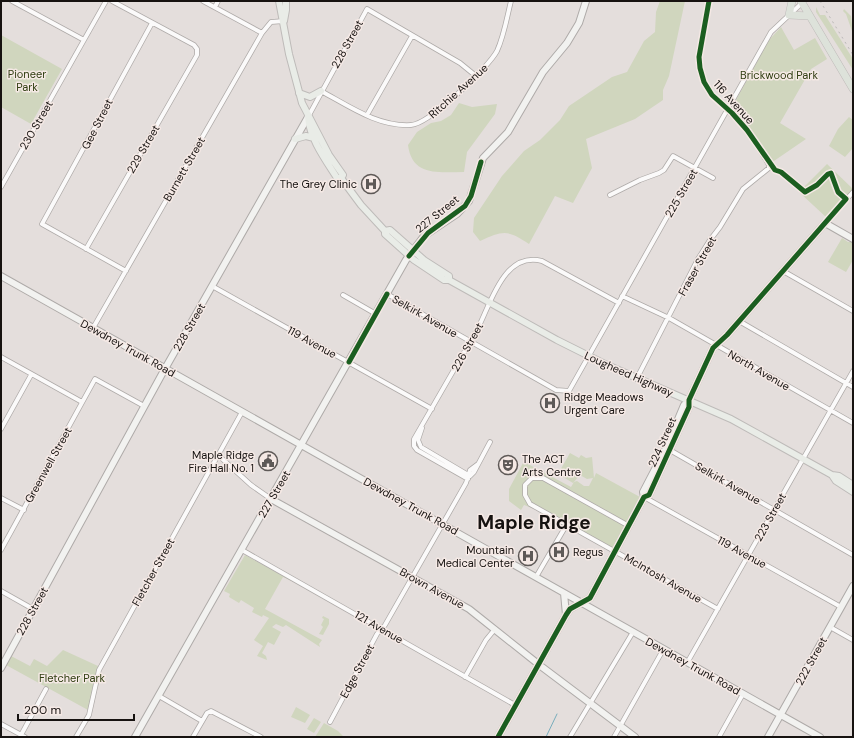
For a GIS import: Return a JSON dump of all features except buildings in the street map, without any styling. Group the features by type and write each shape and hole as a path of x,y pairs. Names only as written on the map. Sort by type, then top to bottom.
{"highway":[{"path":"792,1 789,15 809,16"},
{"path":"802,2 852,86"}],"main road":[{"name":"Lougheed Highway","path":"279,1 280,11 284,21 288,54 299,93 308,116 333,161 343,175 341,178"},
{"name":"Lougheed Highway","path":"284,21 286,1"},
{"name":"227 Street","path":"135,737 411,253 430,230 457,214 469,201 483,158 508,132 543,72 567,43 579,23 586,1"},
{"path":"299,93 310,97 321,91"},
{"name":"Lougheed Highway","path":"308,116 309,128 337,178 341,178 361,205 385,230 385,234 444,280 449,280 590,357 730,419 832,475 839,476 853,484"},
{"name":"228 Street","path":"1,668 165,368 308,116"},
{"path":"295,139 306,136 314,138"},
{"path":"825,224 853,239"},
{"name":"224 Street","path":"495,737 515,705 566,614 590,598 630,526 644,497 648,495 668,449 689,407 689,400 712,350 825,224"},
{"name":"Dewdney Trunk Road","path":"1,276 820,737"},
{"name":"Lougheed Highway","path":"832,475 836,481 853,492"},
{"name":"Brown Avenue","path":"271,499 469,609 538,664 635,737"},
{"name":"222 Street","path":"768,737 853,586"},
{"path":"564,593 566,614"},
{"name":"224 Street","path":"498,737 513,712 515,705"}],"street":[{"path":"12,1 84,40"},
{"name":"230 Street","path":"1,187 106,1"},
{"path":"112,1 152,23"},
{"path":"203,1 262,33"},
{"path":"215,7 218,1"},
{"name":"Ritchie Avenue","path":"321,91 381,122 402,125 422,122 488,64 497,51 511,1"},
{"name":"116 Avenue","path":"709,1 700,50 700,68 707,88 717,101 747,130 769,165"},
{"name":"225 Street","path":"570,391 771,32 802,2"},
{"name":"228 Street","path":"308,116 315,106 321,91 367,9 412,36"},
{"name":"Burnett Street","path":"93,328 262,33 270,23 284,21"},
{"name":"229 Street","path":"86,249 197,55 197,49 194,45 152,23"},
{"name":"Gee Street","path":"86,249 42,224 152,23"},
{"path":"367,115 412,36 465,66 476,76"},
{"path":"610,195 664,170 673,156 713,178"},
{"name":"Fraser Street","path":"637,378 698,259 720,227 739,194 767,171 769,165"},
{"name":"224 Street","path":"825,224 853,192"},
{"path":"86,249 126,271"},
{"name":"226 Street","path":"469,478 417,450 414,446 414,439 422,428 470,342 497,288 508,271 520,263 536,260 544,261 619,303"},
{"path":"783,271 853,311"},
{"name":"119 Avenue","path":"212,286 432,409"},
{"name":"Selkirk Avenue","path":"387,294 556,390 570,391"},
{"path":"343,296 376,314"},
{"name":"North Avenue","path":"622,296 668,318 853,424"},
{"path":"739,321 853,387"},
{"path":"1,357 82,402"},
{"name":"223 Street","path":"687,663 853,371"},
{"path":"1,429 31,375"},
{"name":"Greenwell Street","path":"1,550 95,379 144,406"},
{"name":"Fletcher Street","path":"76,737 89,714 99,670 242,412"},
{"path":"422,428 418,440 421,447 469,478"},
{"name":"Edge Street","path":"330,722 356,676 356,672 362,660 377,634 382,630 469,478 473,475 490,442"},
{"name":"Selkirk Avenue","path":"668,449 853,555"},
{"name":"Brown Avenue","path":"218,455 251,485 271,499"},
{"name":"McIntosh Avenue","path":"630,526 544,478 528,480 524,490 529,502 718,609"},
{"name":"119 Avenue","path":"644,497 841,607"},
{"path":"1,498 24,510"},
{"path":"536,577 567,524"},
{"name":"121 Avenue","path":"242,550 515,705"},
{"path":"1,591 33,609"},
{"path":"830,627 853,640"},
{"path":"465,677 494,629"},
{"path":"570,737 633,632"},
{"path":"614,737 664,650"},
{"path":"1,724 23,736 46,690"},
{"path":"719,737 743,694"},
{"path":"159,696 202,721"},
{"path":"193,737 207,713 211,711 215,711 261,737"}],"green space":[{"path":"660,1 685,1 669,76 663,90 663,100 635,119 586,139 592,168 573,203 555,196 529,244 522,239 505,233 494,235 480,241 473,232 474,218 502,176 524,151 540,140 560,120 569,106 612,77 627,72 644,41 655,32 656,12"},
{"path":"816,7 820,15 825,15 853,59 853,70 816,12"},
{"path":"844,9 851,16 853,34 846,14 843,11"},
{"name":"Brickwood Park","path":"781,27 794,50 815,38 827,59 811,69 780,123 806,139 771,163 732,107 769,40"},
{"name":"Pioneer Park","path":"1,35 62,69 31,124 1,107"},
{"path":"459,103 472,107 497,104 495,114 467,152 464,172 436,172 421,168 415,163 408,145 417,132 431,123 441,121 451,115"},
{"path":"849,117 853,120 853,148 845,157 829,146 838,129"},
{"path":"827,164 853,189 827,218 799,192"},
{"path":"842,238 848,242 853,242 853,260 846,272 828,262"},
{"path":"570,453 579,458 581,455 586,458 592,457 594,478 596,473 640,497 629,519 623,524 625,529 616,546 612,547 565,522 563,526 538,510 524,505 521,510 509,501 509,489 523,463 526,463 571,487 574,482 577,481 584,486 589,486 593,478 587,479 580,475 573,483 558,474"},
{"path":"245,555 294,582 283,577 265,609 322,640 319,644 320,647 286,625 283,627 276,624 272,627 281,632 274,645 268,642 262,653 266,656 267,660 257,656 263,646 254,640 269,618 263,615 262,617 252,612 254,608 241,600 239,603 229,597 230,594 224,591"},
{"path":"323,616 329,619 329,624 323,635 319,634 323,627 321,625 324,619 322,618"},
{"name":"Fletcher Park","path":"63,650 98,666 88,710 6,665 11,656 30,666 34,659 47,666"},
{"path":"296,707 310,715 305,723 291,717"},
{"path":"314,718 321,722 314,733 307,729"},
{"path":"324,723 338,731 344,737 315,737"}],"waterway":[{"path":"546,737 557,714"}],"railway":[{"path":"820,1 853,55"}],"cycle path":[{"path":"498,737 566,615 570,609 590,598 644,497 649,495 689,407 689,400 713,348 727,335 846,199 838,192 831,173 817,185 805,192 781,172 775,170 747,130 732,113 712,95 704,82 699,57 709,1"},
{"path":"409,256 428,233 465,206 471,196 481,162"},
{"path":"349,362 387,294"}],"place":[{"name":"The Grey Clinic","path":"371,184"},
{"name":"Ridge Meadows Urgent Care","path":"550,403"},
{"name":"Maple Ridge Fire Hall No. 1","path":"268,461"},
{"name":"The ACT Arts Centre","path":"508,465"},
{"name":"Regus","path":"559,552"},
{"name":"Mountain Medical Center","path":"528,556"}],"district":[{"name":"Maple Ridge","path":"534,522"}]}
